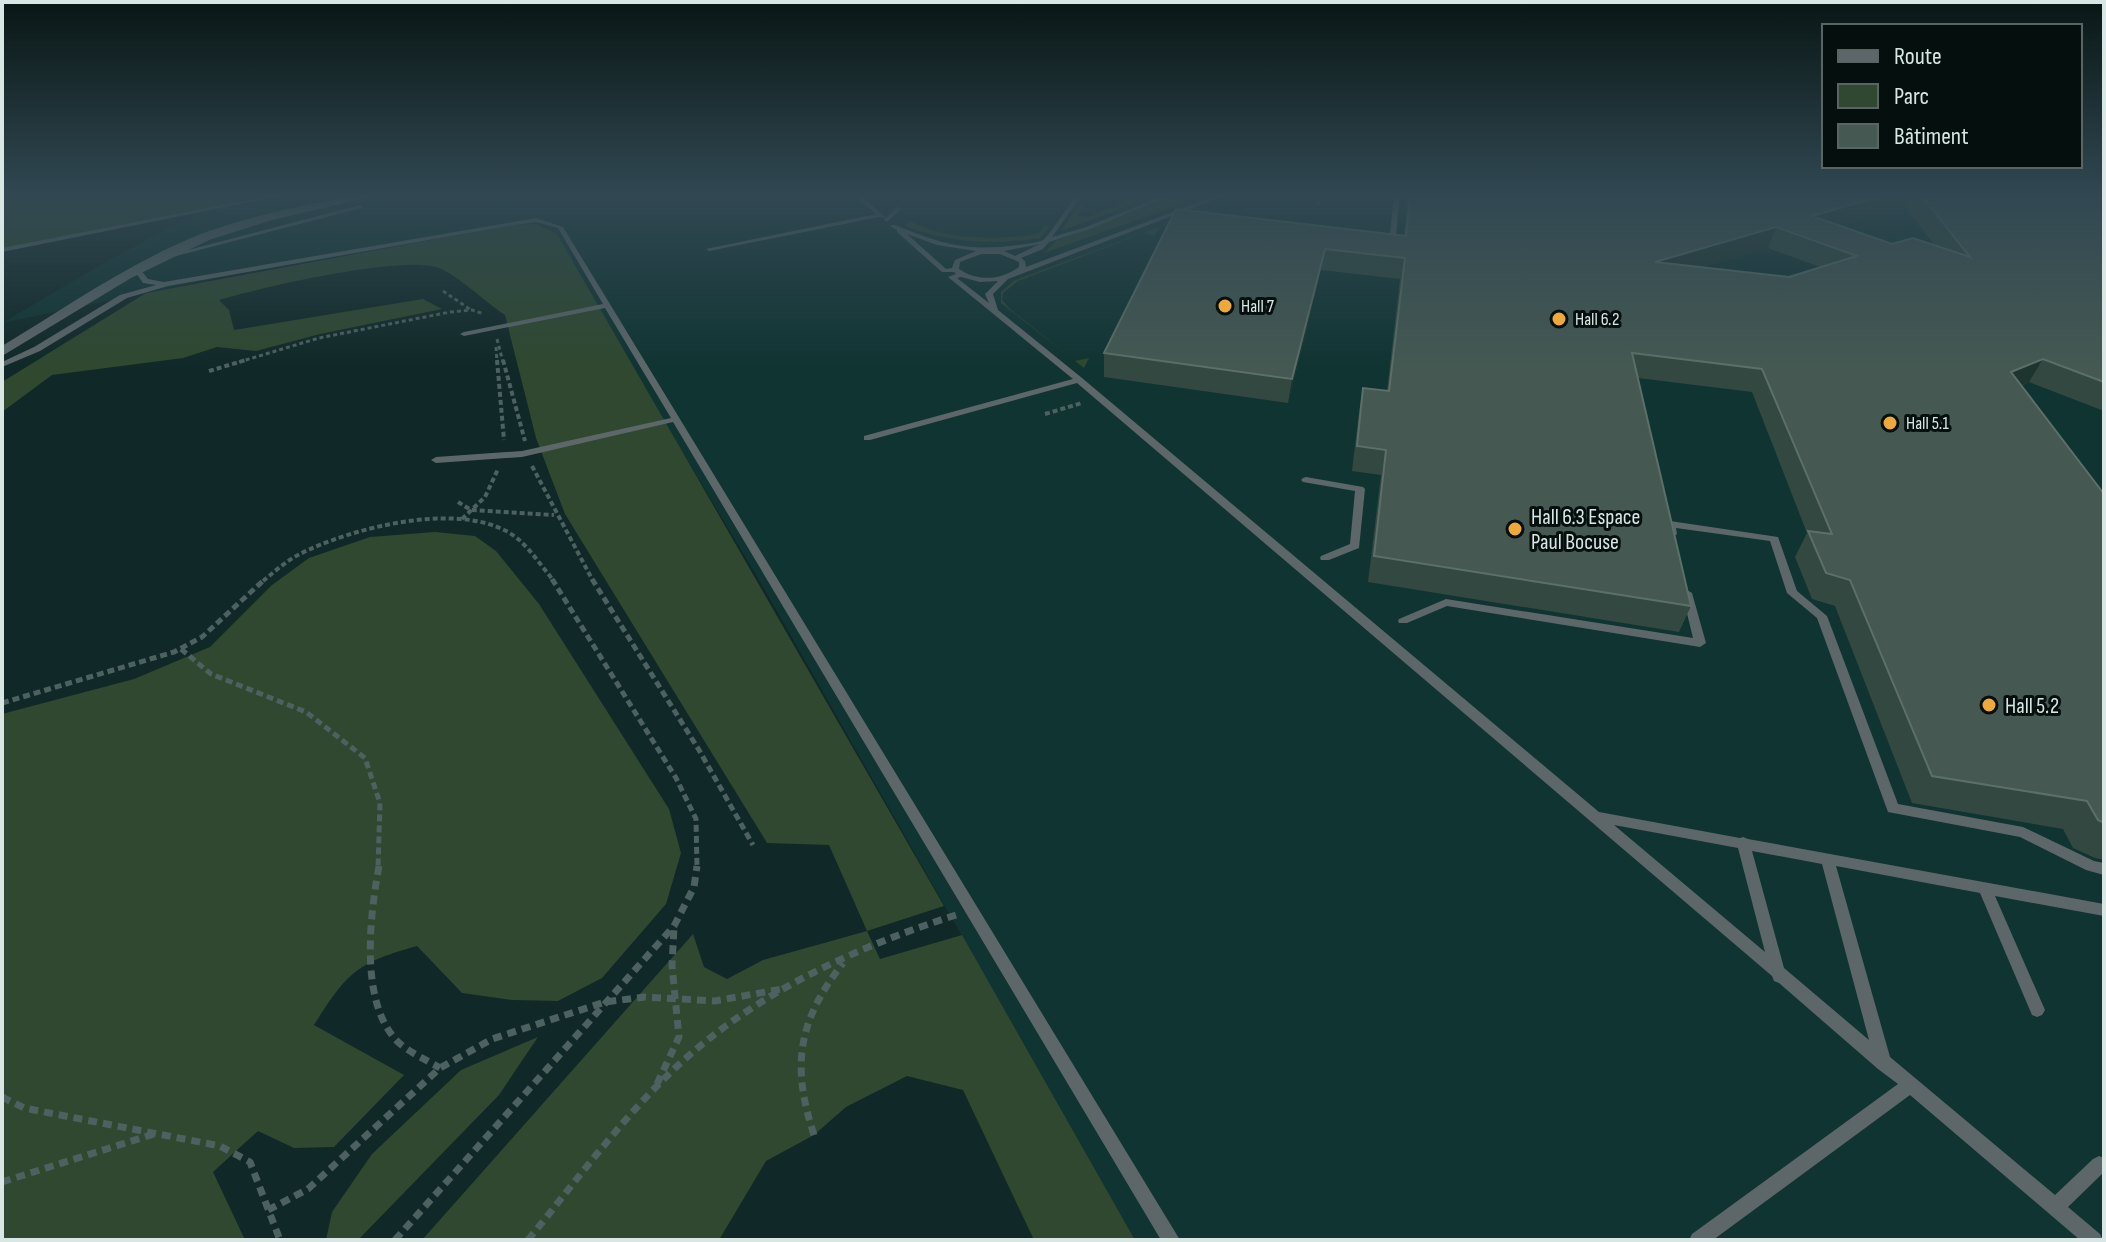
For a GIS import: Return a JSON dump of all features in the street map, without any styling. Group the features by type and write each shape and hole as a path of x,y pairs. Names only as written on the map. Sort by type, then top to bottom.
{"street":[{"path":"2,352 138,270 174,252"}],"lane":[{"path":"160,258 181,252"},
{"path":"123,297 167,284 352,252"},
{"path":"575,252 1171,1240"},
{"path":"923,252 944,271 987,280 1007,278"},
{"path":"956,274 957,261 980,252 1018,257 1035,252"},
{"path":"1013,327 989,300 992,290 1022,268 1073,252"},
{"path":"1018,257 1022,268"},
{"path":"138,270 149,281 167,284"},
{"path":"956,274 1013,327 2094,1240"},
{"path":"2,365 37,349 149,281"},
{"path":"464,334 608,305"},
{"path":"867,438 1079,380"},
{"path":"436,460 528,453 677,419"},
{"path":"1306,480 1360,489 1355,546 1325,558"},
{"path":"1677,554 1670,524 1774,539 1792,593 1822,616 1893,808 2023,832 2091,866 2104,869"},
{"path":"1403,621 1446,602 1700,643 1685,583"},
{"path":"1596,817 2104,910"},
{"path":"1743,842 1779,976"},
{"path":"1827,858 1884,1064"},
{"path":"1984,887 2037,1010"},
{"path":"1698,1240 1909,1086"},
{"path":"2055,1207 2099,1165"}],"path":[{"path":"443,291 472,310 491,317 528,453 555,516 726,792 753,845"},
{"path":"209,371 319,338 472,310"},
{"path":"461,519 485,497 502,455 505,438 494,328"},
{"path":"1045,414 1100,398"},
{"path":"458,502 471,510 555,516"},
{"path":"2,703 112,673 181,649 202,637 229,609 294,557 319,545 385,526 431,519 461,519 497,528 517,538 537,557 676,778 696,819 699,853 694,887 674,926 395,1240"},
{"path":"181,649 211,674 306,712 365,758 380,803 380,858 369,921 374,997 397,1041 440,1068"},
{"path":"528,1240 654,1090 687,1056 740,1014 782,989 846,960 936,921 973,911"},
{"path":"654,1090 679,1037 672,966 674,926"},
{"path":"814,1135 806,1112 799,1069 802,1030 823,986 846,960"},
{"path":"268,1210 308,1189 440,1068 492,1039 605,1002 645,997 715,1001 782,989"},
{"path":"2,1097 24,1108 220,1146 250,1162 280,1240"},
{"path":"2,1182 160,1132"}],"shaded area":[{"path":"124,252 366,252 232,275 2,323"},
{"path":"563,252 2104,252 2104,1240 1135,1240 762,585"}],"green space":[{"path":"367,252 567,252 944,906 867,931 829,845 767,843 565,514 536,438 505,315 447,272 421,265 364,269 297,281 219,300 229,310 234,330 423,299 442,309 320,334 256,351 217,347 183,358 52,375 2,412 2,382 146,293"},
{"path":"1094,252 1018,281 1003,293 1002,300 1072,359 1001,303 1001,292 1015,280"},
{"path":"1089,358 1084,368 1075,361"},
{"path":"435,532 475,536 496,551 539,604 669,809 681,853 666,904 602,978 558,1001 512,1000 462,993 417,946 380,958 355,972 345,981 314,1025 404,1075 334,1147 294,1148 258,1131 213,1172 245,1240 2,1240 2,714 134,679 210,647 272,585 309,558 370,537"},
{"path":"867,931 880,959 962,935 1135,1240 1034,1240 963,1090 907,1076 846,1107 814,1135 766,1161 719,1240 422,1240 693,934 704,967 727,979 763,960"},
{"path":"538,1037 499,1095 358,1240 326,1240 332,1212 372,1154 461,1070"}],"building":[{"path":"1155,252 1324,252 1292,379 1104,353"},
{"path":"1351,252 1690,252 1655,262 1789,277 1857,256 1846,252 1955,252 1970,257 1966,252 2104,252 2104,382 2043,359 2011,372 2104,494 2104,823 2098,820 2087,801 1932,776 1850,580 1826,573 1808,531 1832,534 1762,369 1632,353 1691,606 1374,556 1386,450 1357,446 1363,388 1389,391 1405,258"}],"place":[{"name":"Hall 7","path":"1225,306"},
{"name":"Hall 6.2","path":"1559,319"},
{"name":"Hall 5.1","path":"1890,423"},
{"name":"Hall 6.3 Espace Paul Bocuse","path":"1515,529"},
{"name":"Hall 5.2","path":"1989,705"}]}
